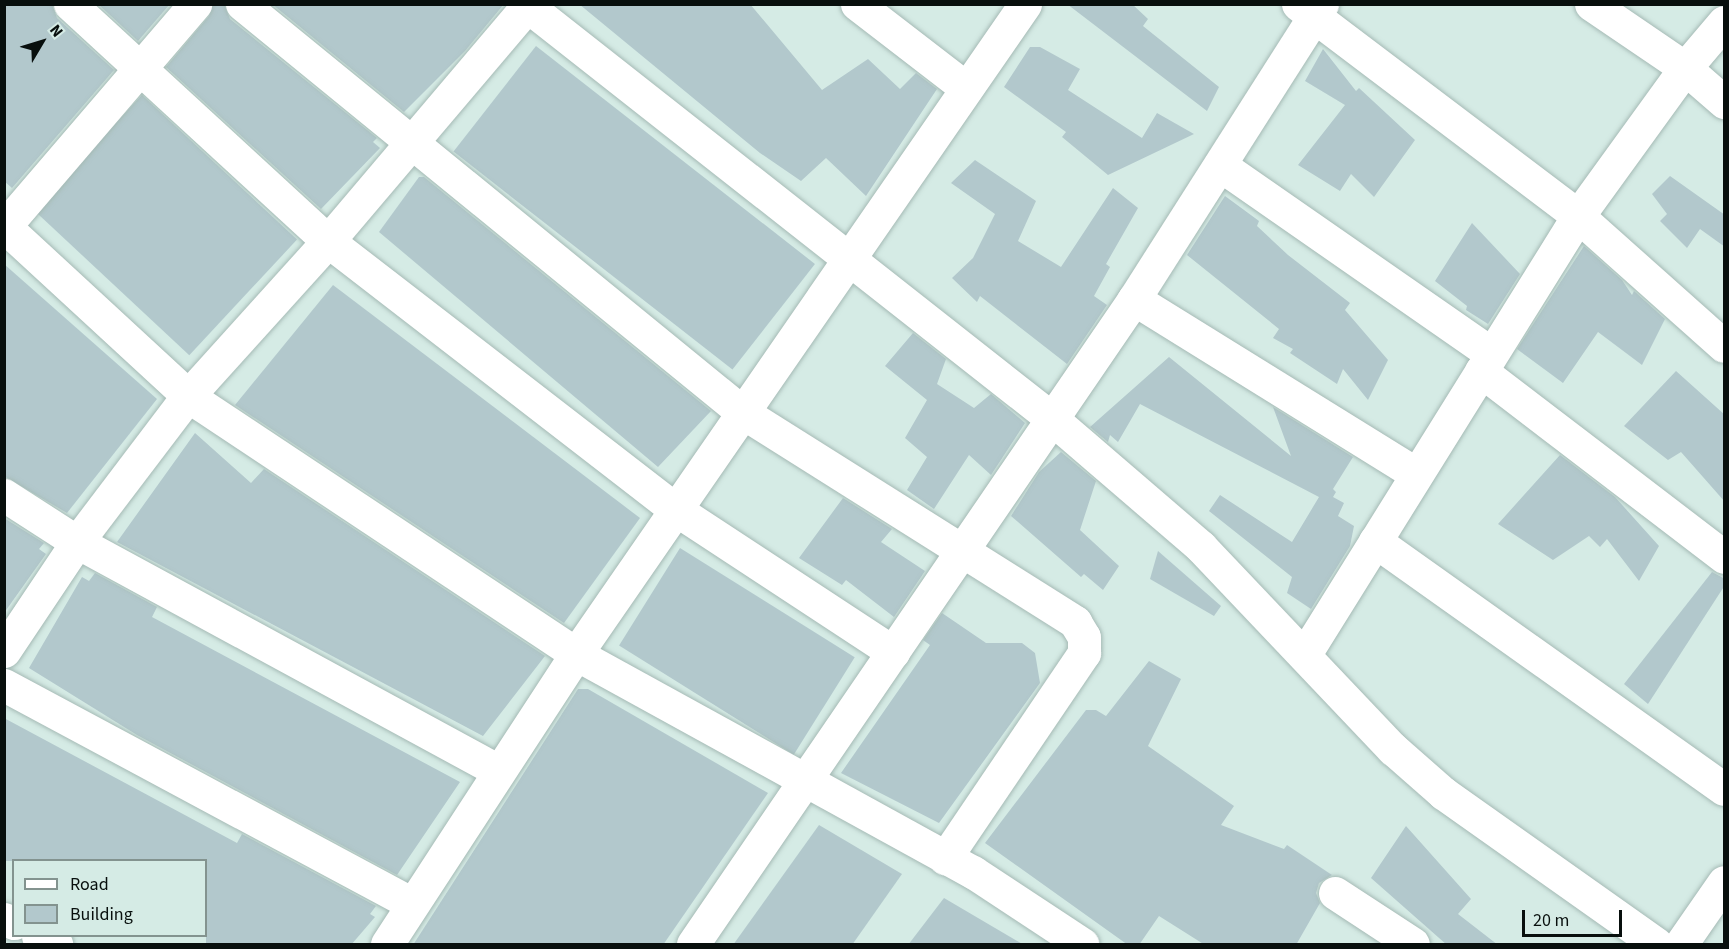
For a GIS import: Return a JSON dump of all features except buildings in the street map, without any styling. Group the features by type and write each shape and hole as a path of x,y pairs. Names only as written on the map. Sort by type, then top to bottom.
{"street":[{"path":"70,4 328,241 675,509 893,652"},
{"path":"195,4 5,226 188,396 576,654 804,783 945,858 1082,945"},
{"path":"242,4 742,412 1075,622 1084,637 1084,653 945,858"},
{"path":"857,4 966,88"},
{"path":"387,945 411,904 576,654 1025,4"},
{"path":"1592,4 1685,68 1725,102"},
{"path":"4,651 77,542 188,396 328,241 527,5 846,261 1050,417 1201,547 1393,749 1443,793 1656,945"},
{"path":"693,945 1050,417 1134,299 1220,165 1310,8 1578,216 1725,346"},
{"path":"1305,654 1578,216 1685,68 1725,22"},
{"path":"1220,165 1486,362 1725,557"},
{"path":"1134,299 1416,474"},
{"path":"4,495 77,542 499,771"},
{"path":"1375,541 1725,789"},
{"path":"4,685 411,904"},
{"path":"1681,945 1725,882"},
{"path":"1335,893 1413,945"},
{"path":"40,937 56,945"}]}
